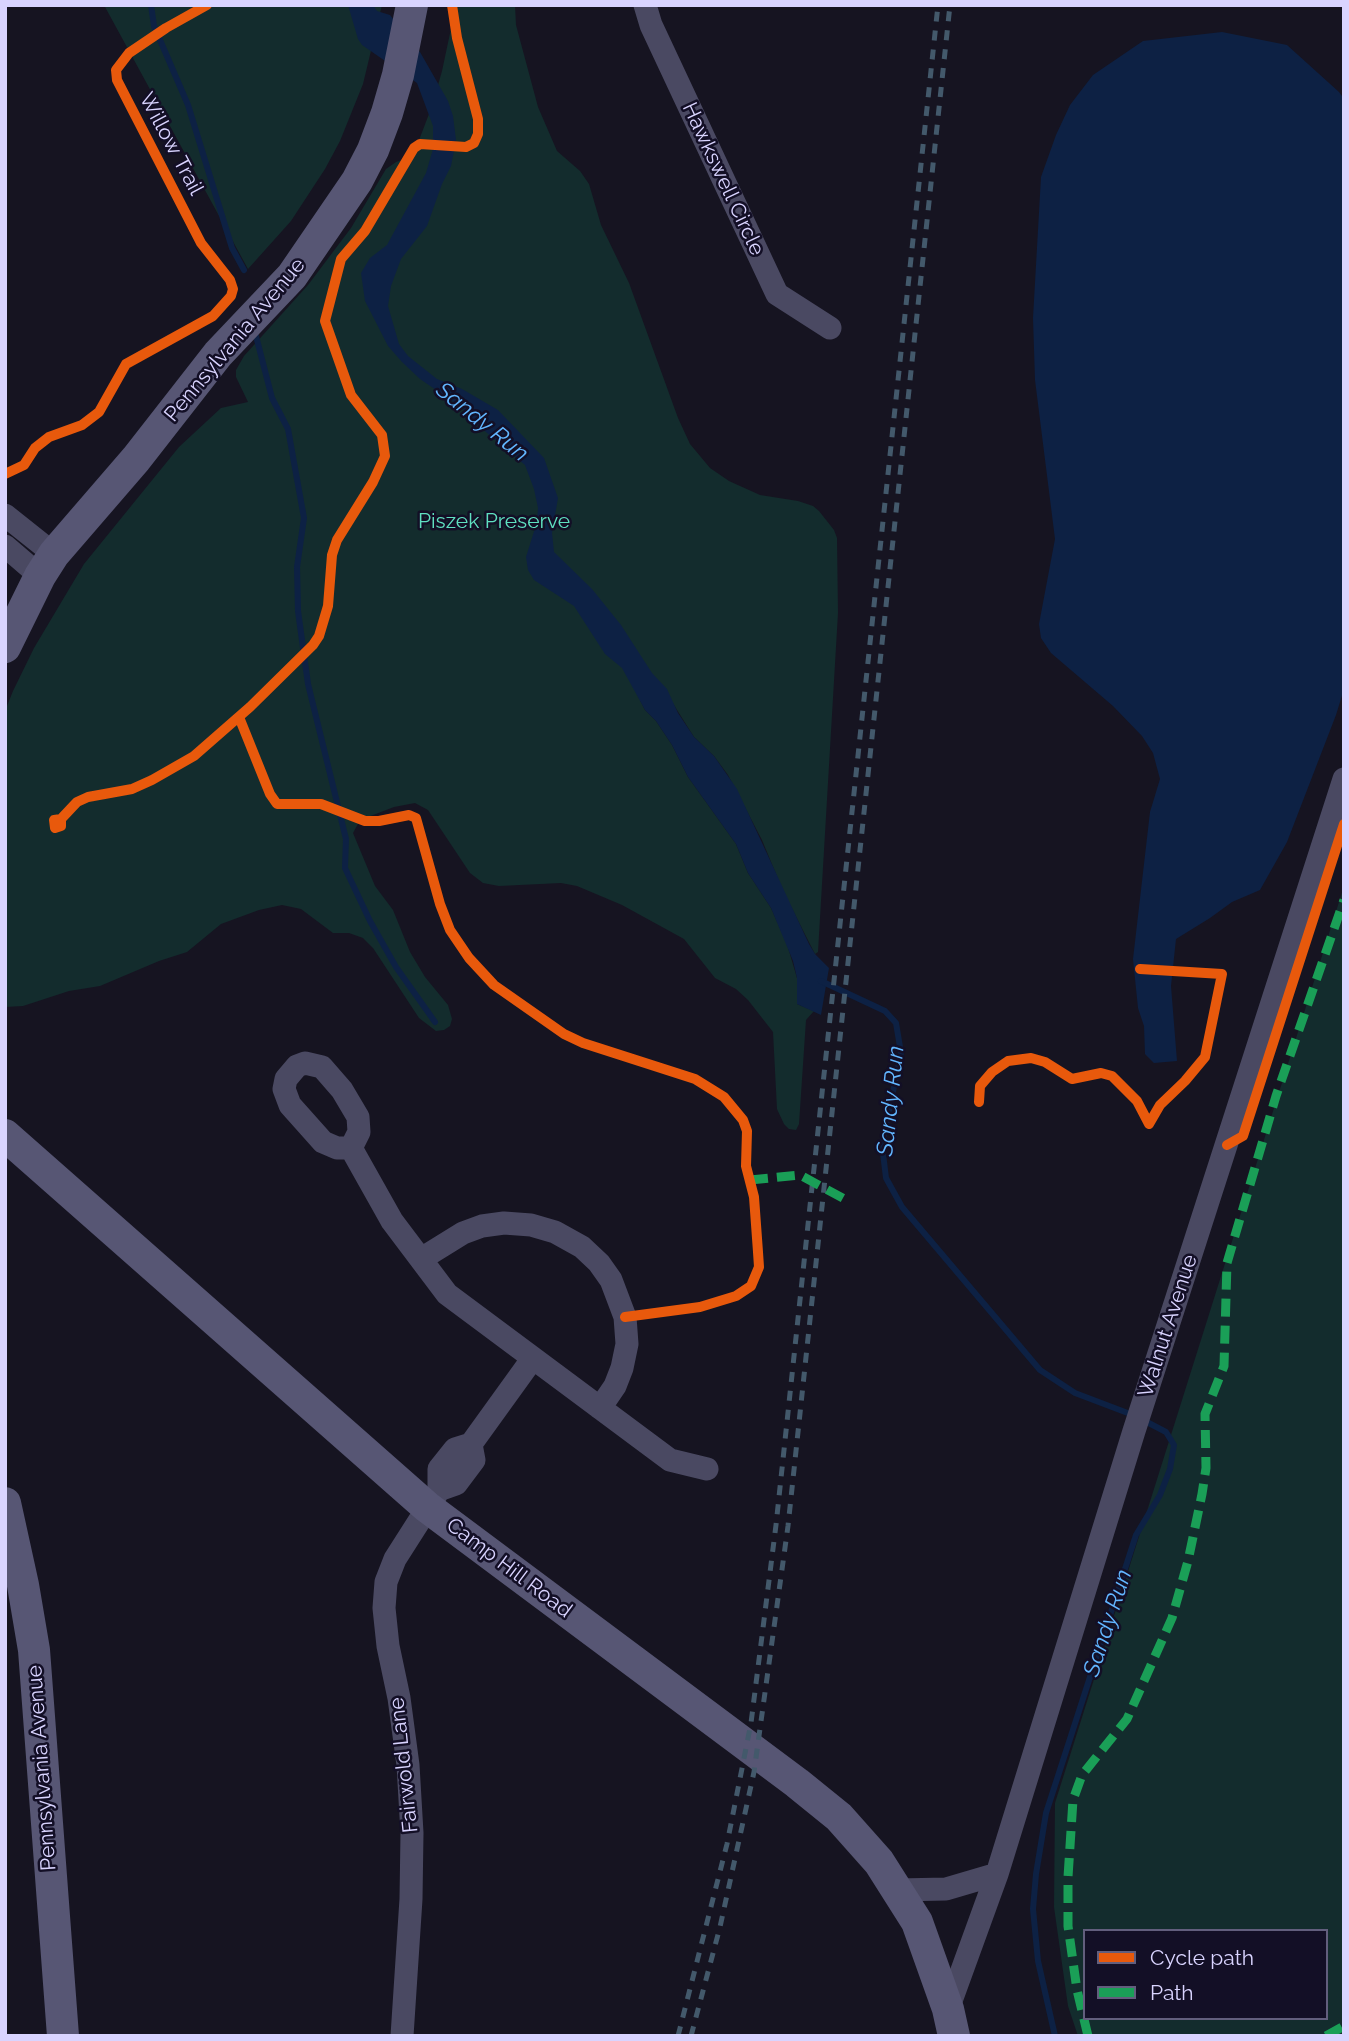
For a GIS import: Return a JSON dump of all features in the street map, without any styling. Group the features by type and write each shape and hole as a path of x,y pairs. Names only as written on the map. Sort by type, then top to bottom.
{"main road":[{"name":"Pennsylvania Avenue","path":"5,647 47,565 218,355 292,276 357,181 373,150 398,75 411,10"},
{"name":"Camp Hill Road","path":"12,1148 433,1499 818,1800 863,1842 898,1890 917,1922 951,2022"},
{"name":"Pennsylvania Avenue","path":"5,1503 34,1650 63,2036"}],"street":[{"name":"Hawkswell Circle","path":"645,5 651,25 777,294 830,328"},
{"path":"5,515 47,565"},
{"path":"5,546 47,565"},
{"name":"Walnut Avenue","path":"951,2022 1134,1431 1344,779"},
{"path":"351,1148 392,1221 447,1294 670,1460 707,1469"},
{"path":"421,1259 463,1233 482,1226 504,1223 531,1225 555,1232 582,1247 599,1263 611,1280 625,1317 627,1344 622,1368 615,1386 600,1408"},
{"name":"Fairwold Lane","path":"402,2036 411,1899 412,1833 408,1765 386,1620 386,1582 394,1559 433,1499 439,1469 455,1449 471,1444 533,1358"},
{"path":"898,1890 946,1889 997,1874"}],"green space":[{"path":"104,5 382,5 363,84 340,141 291,221 248,269"},
{"name":"Piszek Preserve","path":"456,5 515,5 516,25 538,107 557,151 580,171 589,184 601,225 629,283 690,444 710,468 729,481 760,495 813,506 834,530 837,538 838,613 818,952 815,954 783,891 762,840 728,775 714,756 694,737 672,702 635,690 645,710 672,745 688,777 736,844 748,873 771,908 787,944 797,978 797,1004 814,1011 806,1020 799,1124 796,1130 789,1129 784,1124 777,1109 773,1032 748,1000 736,989 715,978 684,939 622,905 577,886 561,883 499,886 483,883 470,873 428,810 415,803 394,807 360,820 353,833 375,886 393,910 410,952 425,977 448,1005 452,1019 450,1026 444,1030 436,1031 419,1018 373,948 363,938 349,933 333,933 301,909 282,905 221,924 187,952 100,986 69,991 23,1006 5,1007 5,711 13,691 34,648 84,564 179,447 221,408 248,402 236,377 236,370 244,356 308,285 351,228 386,169 413,156 442,71"},
{"path":"1344,886 1344,2036 1078,2036 1068,2006 1054,1907 1055,1803"}],"water":[{"path":"348,5 373,5 377,11 390,15 420,52 448,101 453,116 456,140 451,166 427,226 401,259 391,286 388,306 399,344 408,356 437,379 462,389 498,410 544,458 558,498 552,533 554,552 592,589 621,625 652,673 667,689 678,713 694,737 714,756 737,789 809,944 829,968 821,1015 797,1004 797,978 793,961 771,908 748,873 736,844 688,777 672,745 645,710 622,668 605,654 574,606 534,580 528,570 526,557 537,522 538,508 525,465 461,407 420,379 402,362 388,346 365,301 361,273 370,258 387,245 426,173 433,149 433,126 417,83 362,45"},
{"path":"1222,32 1287,45 1344,99 1344,689 1287,842 1260,890 1232,902 1176,939 1171,986 1177,1061 1154,1063 1145,1054 1144,1026 1138,1008 1133,959 1150,812 1160,779 1153,753 1142,736 1113,706 1051,653 1041,638 1039,624 1055,539 1035,380 1033,318 1041,177 1070,105 1093,75 1143,41"}],"waterway":[{"path":"151,5 154,26 188,105 232,248 244,270"},
{"path":"256,336 272,398 288,429 304,518 297,567 298,611 308,684 346,839 345,868 396,967 435,1022"},
{"name":"Sandy Run","path":"821,981 885,1011 896,1023 901,1053 882,1145 886,1178 902,1207 1040,1370 1075,1393 1133,1415"},
{"name":"Sandy Run","path":"1055,2036 1038,1961 1033,1909 1036,1874 1046,1813 1136,1535 1160,1495 1170,1469 1174,1445 1166,1432 1143,1420"}],"railway":[{"path":"678,2036 727,1844 751,1723 776,1525 938,5"},
{"path":"691,2036 720,1927 754,1772 788,1526 950,5"}],"marked path":[{"path":"1083,2015 1068,1926 1073,1800 1082,1775 1127,1719 1172,1618 1188,1561 1202,1494 1206,1468 1205,1414 1224,1366 1227,1263 1276,1096 1344,900"},
{"path":"750,1180 800,1175 850,1202"},
{"path":"1084,2020 1088,2036"},
{"path":"1326,2036 1344,2026"}],"cycle path":[{"name":"Willow Trail","path":"5,474 24,465 35,448 49,437 82,425 99,412 126,364 213,316 231,296 233,289 230,280 201,243 117,80 116,70 129,53 207,5"},
{"path":"61,819 61,826 55,828 54,820 61,819 77,802 88,797 132,789 194,756 250,707 319,636 328,606 332,555 337,540 373,482 385,456 382,435 351,395 325,321 341,259 365,231 414,148 420,144 466,147 474,143 478,134 478,119 457,38 452,5"},
{"path":"239,717 270,794 277,804 321,804 365,821 409,815 416,818 450,930 469,958 494,985 564,1034 583,1043 695,1079 724,1097 743,1120 747,1131 746,1166 754,1197 759,1267 751,1286 736,1296 700,1307 625,1317"},
{"path":"1227,1145 1243,1136 1344,824"},
{"path":"1140,969 1222,974 1205,1057 1160,1105 1149,1124"},
{"path":"979,1102 980,1086 992,1072 1008,1061 1031,1058 1045,1062 1072,1079 1101,1073 1112,1076 1137,1101 1149,1124"}]}
